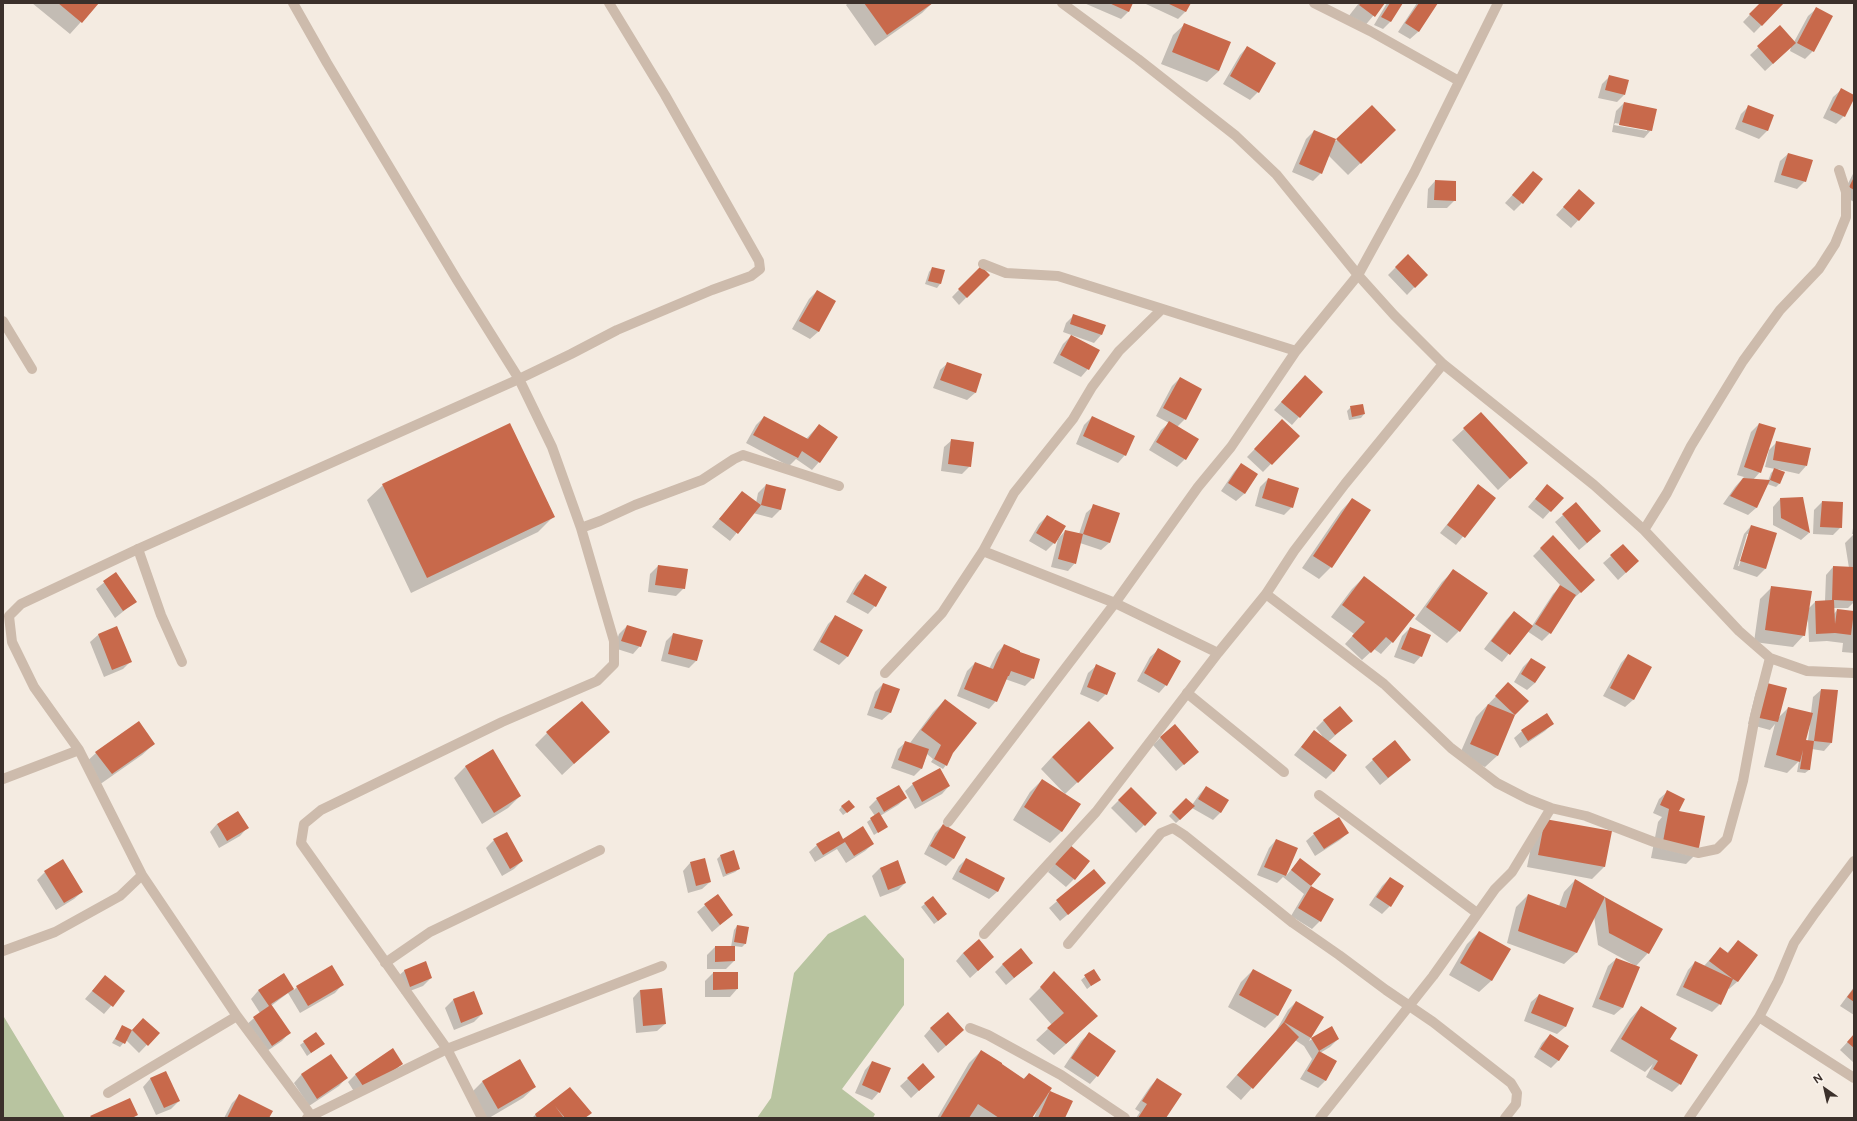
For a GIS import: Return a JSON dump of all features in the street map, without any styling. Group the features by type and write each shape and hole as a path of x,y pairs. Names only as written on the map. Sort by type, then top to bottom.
{"street":[{"path":"293,3 351,104 457,280 519,379 552,447 581,528 614,642 614,664 597,681 488,728 321,810 304,824 301,843 384,963 447,1049 482,1118"},
{"path":"609,3 669,102 759,261 760,269 752,276 712,290 617,330 519,379 138,548 21,604 9,616 12,642 34,687 79,750 142,875 237,1016 311,1117 447,1049 662,966"},
{"path":"1314,3 1370,31 1459,81"},
{"path":"948,822 1115,603 1198,487 1231,447 1296,351 1358,275 1414,173 1498,3"},
{"path":"1068,5 1236,136 1276,174 1358,275 1394,315 1444,364 1594,485 1644,530 1739,631 1770,658 1807,671 1854,673"},
{"path":"1644,530 1667,493 1691,446 1743,361 1780,310 1819,269 1835,244 1846,217 1846,192 1839,170"},
{"path":"983,264 1006,273 1058,276 1161,310 1296,351"},
{"path":"885,673 942,613 983,551 1014,492 1074,419 1092,387 1119,351 1161,310"},
{"path":"3,321 32,369"},
{"path":"984,934 1096,812 1218,653 1266,594 1294,551 1345,484 1444,364"},
{"path":"581,528 635,505 702,480 734,459 743,455 839,486"},
{"path":"138,548 161,615 182,662"},
{"path":"983,551 1115,603 1218,653"},
{"path":"1266,594 1384,684 1451,748 1496,783 1528,799 1551,808 1586,816 1654,842 1698,853 1717,849 1726,839 1743,782 1755,716 1770,658"},
{"path":"1188,692 1284,772"},
{"path":"3,780 79,750"},
{"path":"1319,795 1477,913"},
{"path":"1320,1118 1410,1006 1477,913 1495,890 1512,872 1551,808"},
{"path":"1068,944 1151,844 1161,833 1173,828 1184,835 1293,923 1433,1022 1511,1083 1517,1093 1516,1104 1505,1118"},
{"path":"384,963 430,932 600,850"},
{"path":"1689,1118 1759,1017 1778,981 1794,943 1854,861"},
{"path":"3,951 55,932 120,896 142,875"},
{"path":"108,1093 237,1016"},
{"path":"1759,1017 1854,1078"},
{"path":"970,1028 988,1035 1061,1075 1125,1118"}],"green space":[{"path":"865,915 904,959 904,1005 842,1089 875,1114 873,1118 757,1118 771,1098 794,973 828,934"},
{"path":"4,1017 65,1118 3,1118"}],"building":[{"path":"58,3 99,3 82,23"},
{"path":"864,3 933,3 887,35"},
{"path":"1109,3 1133,3 1129,12"},
{"path":"1167,3 1191,3 1186,12"},
{"path":"1361,3 1385,3 1375,17 1359,5"},
{"path":"1390,3 1403,3 1391,22 1381,17"},
{"path":"1419,3 1438,3 1419,32 1405,23"},
{"path":"1760,3 1784,3 1762,26 1749,14"},
{"path":"1816,7 1833,16 1814,52 1797,43"},
{"path":"1184,23 1231,42 1219,71 1172,52"},
{"path":"1780,25 1796,43 1773,64 1757,46"},
{"path":"1247,46 1276,63 1259,93 1230,76"},
{"path":"1609,75 1629,80 1625,95 1605,90"},
{"path":"1841,88 1854,95 1854,99 1845,117 1830,110"},
{"path":"1624,102 1657,109 1652,131 1619,125"},
{"path":"1372,105 1396,130 1361,164 1336,139"},
{"path":"1748,105 1774,115 1768,131 1742,122"},
{"path":"1314,130 1336,139 1322,174 1299,164"},
{"path":"1788,153 1813,160 1806,182 1781,175"},
{"path":"1533,171 1543,179 1523,204 1512,195"},
{"path":"1854,177 1854,190 1849,187"},
{"path":"1435,180 1456,181 1456,201 1434,200"},
{"path":"1579,189 1595,203 1579,221 1563,207"},
{"path":"1408,254 1428,275 1415,288 1395,267"},
{"path":"981,266 990,275 967,298 958,289"},
{"path":"932,267 945,270 941,284 928,281"},
{"path":"817,290 836,301 819,332 799,321"},
{"path":"1073,314 1106,325 1102,335 1070,324"},
{"path":"1071,335 1100,350 1089,370 1060,355"},
{"path":"947,362 982,374 976,393 940,380"},
{"path":"1305,375 1323,392 1300,418 1281,402"},
{"path":"1180,377 1202,389 1186,420 1163,408"},
{"path":"1363,404 1365,414 1352,417 1350,406"},
{"path":"1481,412 1528,463 1510,479 1463,428"},
{"path":"764,416 808,439 819,424 838,437 820,463 802,451 798,458 753,435"},
{"path":"1092,416 1135,436 1126,456 1083,436"},
{"path":"1282,419 1300,436 1272,465 1254,449"},
{"path":"1169,421 1199,439 1186,460 1156,442"},
{"path":"510,423 555,517 427,578 382,484"},
{"path":"1759,423 1776,428 1761,473 1744,467"},
{"path":"951,439 974,442 971,467 948,464"},
{"path":"1776,441 1811,448 1807,466 1773,460"},
{"path":"1241,463 1258,474 1245,494 1228,483"},
{"path":"1774,468 1785,472 1780,484 1770,480"},
{"path":"1268,478 1299,488 1293,508 1262,498"},
{"path":"1743,478 1770,480 1757,508 1730,496"},
{"path":"766,484 786,489 781,510 761,505"},
{"path":"1478,484 1496,498 1465,538 1447,525"},
{"path":"1547,484 1564,498 1551,512 1535,499"},
{"path":"742,491 761,505 738,534 719,519"},
{"path":"1803,497 1810,533 1781,518 1780,498"},
{"path":"1352,498 1371,510 1332,568 1313,556"},
{"path":"1822,501 1843,502 1842,528 1820,527"},
{"path":"1576,502 1601,531 1587,543 1562,514"},
{"path":"1093,504 1120,513 1110,543 1083,534"},
{"path":"1047,515 1066,526 1055,544 1036,533"},
{"path":"1751,525 1777,533 1766,569 1740,561"},
{"path":"1065,530 1083,534 1076,564 1058,559"},
{"path":"1553,535 1595,580 1581,593 1540,548"},
{"path":"1623,544 1639,561 1626,573 1610,555"},
{"path":"658,565 688,569 685,589 655,585"},
{"path":"1833,566 1854,567 1854,601 1834,600 1835,624 1837,609 1854,611 1851,635 1835,633 1816,634 1815,601 1832,600"},
{"path":"1453,569 1488,593 1460,632 1426,607"},
{"path":"116,572 137,602 123,611 103,581"},
{"path":"865,574 887,587 876,607 853,594"},
{"path":"1364,576 1415,615 1393,643 1386,637 1371,653 1352,636 1365,622 1342,605"},
{"path":"1560,585 1576,595 1551,634 1535,624"},
{"path":"1771,586 1812,591 1805,636 1765,630"},
{"path":"1514,611 1533,626 1510,655 1491,641"},
{"path":"835,615 863,630 848,657 820,642"},
{"path":"627,625 647,631 641,647 621,641"},
{"path":"117,626 132,662 112,670 98,634"},
{"path":"1410,627 1431,635 1422,657 1401,649"},
{"path":"673,633 703,640 697,661 668,654"},
{"path":"1004,644 1020,652 1040,659 1034,679 1011,671 997,702 964,689 975,662 993,669"},
{"path":"1158,648 1181,661 1167,686 1144,673"},
{"path":"1628,654 1652,667 1634,700 1610,688"},
{"path":"1531,658 1546,667 1535,683 1521,674"},
{"path":"1096,664 1116,673 1107,695 1087,687"},
{"path":"1508,682 1529,701 1515,715 1495,696"},
{"path":"1763,682 1787,688 1778,722 1755,717"},
{"path":"883,683 900,689 891,713 874,708"},
{"path":"1821,689 1838,690 1832,743 1814,741"},
{"path":"945,699 977,723 953,753 947,766 934,759 941,745 921,730"},
{"path":"582,701 610,732 574,764 546,732"},
{"path":"1488,704 1515,715 1498,756 1470,744"},
{"path":"1340,706 1353,721 1335,735 1323,720"},
{"path":"1788,707 1813,713 1806,740 1814,741 1810,770 1800,769 1803,750 1800,762 1776,755"},
{"path":"1547,713 1554,724 1528,741 1521,730"},
{"path":"139,721 155,744 112,774 95,752"},
{"path":"1089,721 1114,748 1078,783 1052,757"},
{"path":"1175,724 1199,752 1184,765 1160,737"},
{"path":"1314,730 1347,755 1334,772 1301,747"},
{"path":"1395,740 1411,760 1388,778 1372,759"},
{"path":"905,741 929,749 922,769 898,760"},
{"path":"493,749 521,796 494,813 465,766"},
{"path":"940,768 950,786 922,802 912,783"},
{"path":"1042,779 1081,804 1062,832 1024,807"},
{"path":"899,785 907,798 884,812 876,798"},
{"path":"1206,786 1229,800 1221,813 1198,799"},
{"path":"1131,787 1157,813 1145,826 1118,800"},
{"path":"1667,790 1685,799 1679,811 1705,816 1698,853 1662,847 1669,809 1660,805"},
{"path":"1186,798 1195,806 1180,820 1172,812"},
{"path":"849,800 855,807 847,813 841,806"},
{"path":"238,811 249,828 227,841 217,824"},
{"path":"879,812 888,827 878,833 870,818"},
{"path":"1339,817 1349,833 1324,849 1313,833"},
{"path":"1545,819 1612,831 1605,867 1538,855"},
{"path":"943,824 966,837 954,859 930,846"},
{"path":"863,826 874,844 854,856 845,842 823,855 816,844 839,831 843,839"},
{"path":"507,832 523,861 510,869 493,839"},
{"path":"1276,839 1298,848 1286,876 1264,867"},
{"path":"1070,845 1090,861 1075,880 1055,864"},
{"path":"734,850 740,869 726,874 720,855"},
{"path":"705,858 711,882 696,886 690,862"},
{"path":"966,858 1005,878 998,892 959,872"},
{"path":"1300,858 1321,874 1311,886 1291,870"},
{"path":"63,859 83,892 64,903 44,871"},
{"path":"898,860 906,883 888,890 880,868"},
{"path":"1094,869 1106,883 1068,915 1056,900"},
{"path":"1390,877 1404,886 1391,907 1376,897"},
{"path":"1575,879 1605,897 1577,953 1518,931 1528,894 1566,908"},
{"path":"1311,886 1334,899 1321,922 1298,908"},
{"path":"718,894 733,915 720,925 704,904"},
{"path":"933,896 947,914 938,921 924,903"},
{"path":"1605,897 1663,929 1649,954 1609,933"},
{"path":"737,925 749,927 746,944 734,942"},
{"path":"1479,931 1511,949 1492,981 1460,963"},
{"path":"979,939 994,957 978,971 963,953"},
{"path":"1738,940 1758,955 1738,982 1709,961 1720,947 1728,953"},
{"path":"715,946 735,946 735,961 715,962"},
{"path":"1021,948 1033,963 1014,978 1002,964"},
{"path":"1616,958 1640,967 1623,1008 1599,999"},
{"path":"426,961 432,978 410,987 404,970"},
{"path":"1695,961 1733,979 1721,1005 1683,987"},
{"path":"332,965 344,985 308,1006 296,986"},
{"path":"1094,969 1101,980 1091,986 1084,975"},
{"path":"1253,969 1292,990 1278,1016 1239,995"},
{"path":"1054,971 1098,1016 1066,1044 1047,1028 1064,1013 1040,987"},
{"path":"713,972 738,972 738,989 713,990"},
{"path":"284,973 294,989 271,1004 291,1033 272,1046 253,1017 269,1006 258,990"},
{"path":"105,975 125,991 113,1007 92,991"},
{"path":"662,988 666,1024 643,1026 640,990"},
{"path":"1854,988 1854,1002 1847,997"},
{"path":"474,991 483,1014 461,1023 453,999"},
{"path":"1539,994 1574,1008 1566,1027 1531,1013"},
{"path":"1296,1001 1324,1017 1311,1038 1284,1022"},
{"path":"1641,1006 1677,1028 1670,1039 1698,1055 1681,1085 1653,1069 1658,1061 1621,1039"},
{"path":"948,1012 964,1030 946,1046 930,1028"},
{"path":"143,1018 160,1033 148,1046 132,1030"},
{"path":"1284,1022 1299,1037 1253,1089 1237,1075"},
{"path":"122,1025 132,1030 125,1044 115,1039"},
{"path":"1332,1026 1339,1039 1319,1051 1311,1038"},
{"path":"316,1032 325,1044 311,1053 303,1041"},
{"path":"1089,1032 1116,1051 1098,1077 1071,1058"},
{"path":"1550,1034 1569,1046 1559,1061 1540,1049"},
{"path":"1854,1034 1854,1048 1847,1042"},
{"path":"393,1048 403,1064 365,1089 355,1074"},
{"path":"981,1050 1024,1079 1029,1073 1052,1088 1032,1118 999,1118 978,1104 969,1118 940,1118"},
{"path":"1319,1051 1337,1061 1326,1081 1307,1071"},
{"path":"331,1054 348,1078 317,1099 301,1074"},
{"path":"520,1059 536,1087 498,1109 482,1081"},
{"path":"872,1061 891,1068 880,1093 862,1085"},
{"path":"923,1063 935,1077 919,1091 907,1078"},
{"path":"166,1071 180,1101 164,1108 150,1078"},
{"path":"1157,1078 1182,1094 1166,1118 1138,1118 1147,1104 1142,1101"},
{"path":"570,1087 592,1113 585,1118 565,1118 555,1106 564,1118 537,1118 535,1114"},
{"path":"1050,1091 1073,1101 1065,1118 1038,1118"},
{"path":"239,1094 273,1111 269,1118 227,1118"},
{"path":"130,1098 138,1115 132,1118 92,1118 90,1116"}]}
